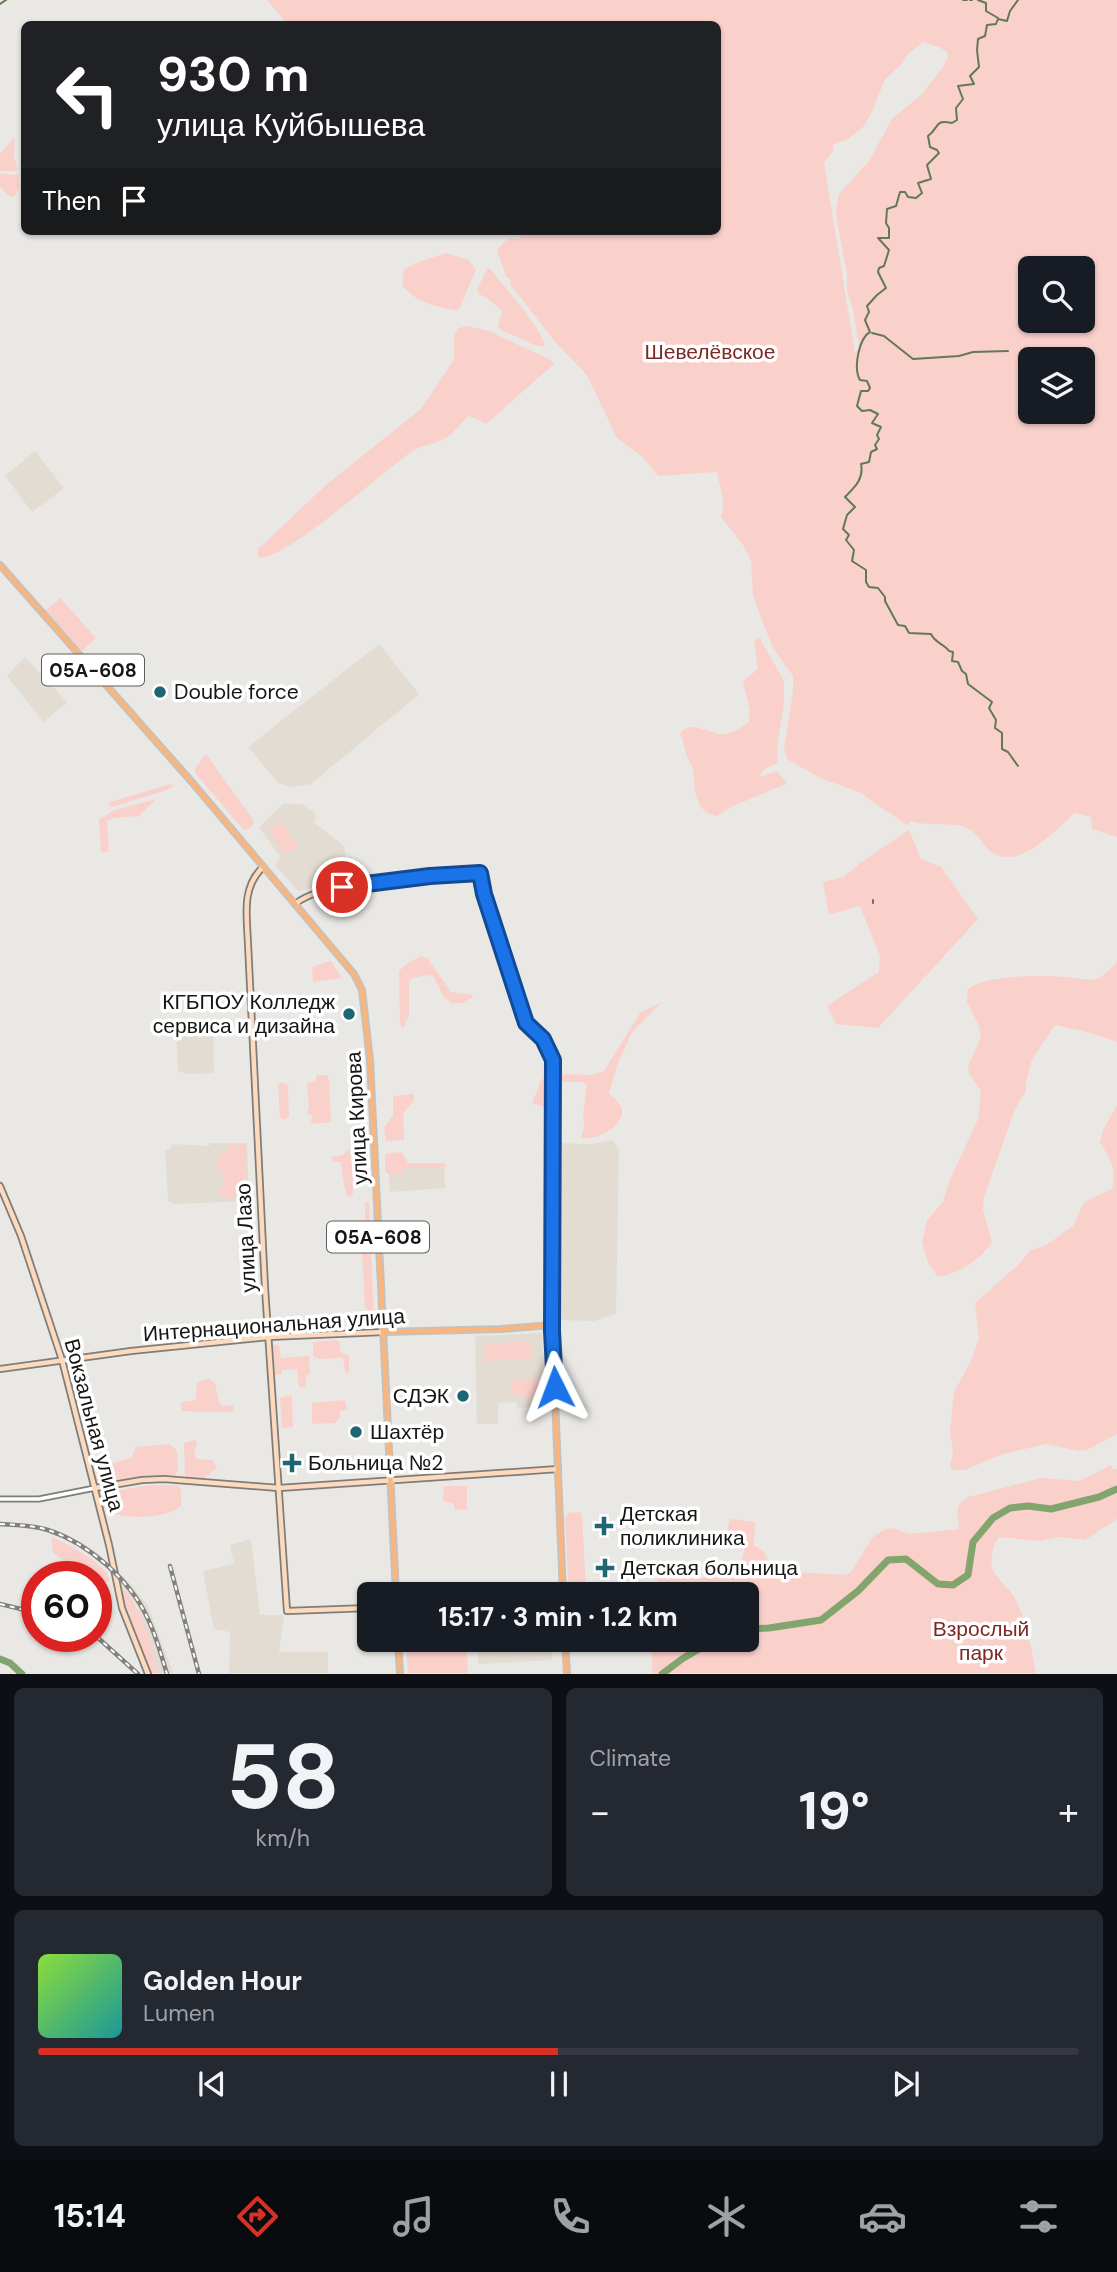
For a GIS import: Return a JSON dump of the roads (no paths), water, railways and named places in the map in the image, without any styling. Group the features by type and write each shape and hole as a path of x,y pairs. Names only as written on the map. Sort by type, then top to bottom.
{"main road":[{"name":"улица Кирова","path":"0,565 191,781 355,974 362,990 370,1060 396,1582"},
{"name":"улица Лазо","path":"262,867 251,880 247,902 268,1337 287,1611 357,1608"},
{"path":"295,904 323,891 354,884 480,873 484,894 526,1023 543,1039 553,1060 552,1325 563,1582"},
{"name":"Вокзальная улица","path":"0,1186 22,1236 62,1360 122,1608 148,1674"},
{"name":"Интернациональная улица","path":"0,1369 268,1337 552,1325"},
{"path":"95,1489 142,1480 164,1479 279,1488 558,1469"},
{"path":"399,1652 400,1674"},
{"path":"566,1652 567,1674"}],"street":[{"path":"0,1499 39,1499 95,1489"}],"waterway":[{"path":"0,4 6,0"},
{"path":"978,0 986,3 986,11 998,18"},
{"path":"1018,0 1007,21 998,19 996,24 987,25 985,36 978,39 979,67 970,76 974,84 958,86 963,99 956,108 957,120 940,123 928,136 930,147 939,153 927,165 931,179 918,183 922,193 916,198 900,192 896,206 887,209 889,238 878,238 889,250 884,266 879,268 878,272 886,288 867,306 869,312 865,320 870,332 863,340 857,361 860,380 867,381 870,388 868,391 861,391 857,406 862,411 870,410 878,414 872,423 881,427 875,445 877,449 871,452 869,462 861,464 860,478 845,497 855,507 847,515 843,529 849,535 846,540 854,550 852,561 866,570 866,582 869,587 878,588 885,597 898,625 905,626 909,633 931,634 953,652 952,661 958,662 966,674 968,684 992,702 989,708 996,720 995,728 1002,733 1002,749 1008,752 1018,766"},
{"path":"872,333 884,336 913,359 1008,351"},
{"path":"759,1628 821,1620 858,1591 888,1560 906,1559 938,1584 953,1585 968,1575 973,1542 993,1518 1010,1508 1028,1506 1051,1509 1099,1497 1117,1489"},
{"path":"662,1674 694,1652"},
{"path":"0,1659 10,1663 22,1674"}],"railway":[{"path":"0,1524 48,1530 78,1544 106,1564 140,1603 153,1631 167,1674"},
{"path":"170,1566 199,1674"},
{"path":"0,1604 21,1609"},
{"path":"112,1650 138,1674"}],"place":[{"name":"Double force","path":"160,692"},
{"name":"КГБПОУ Колледж сервиса и дизайна","path":"349,1014"},
{"name":"СДЭК","path":"463,1396"},
{"name":"Шахтёр","path":"356,1432"},
{"name":"Больница №2","path":"292,1463"},
{"name":"Детская поликлиника","path":"604,1526"},
{"name":"Детская больница","path":"605,1568"}],"park label":[{"name":"Шевелёвское","path":"710,352"},
{"name":"Взрослый парк","path":"981,1641"}]}
